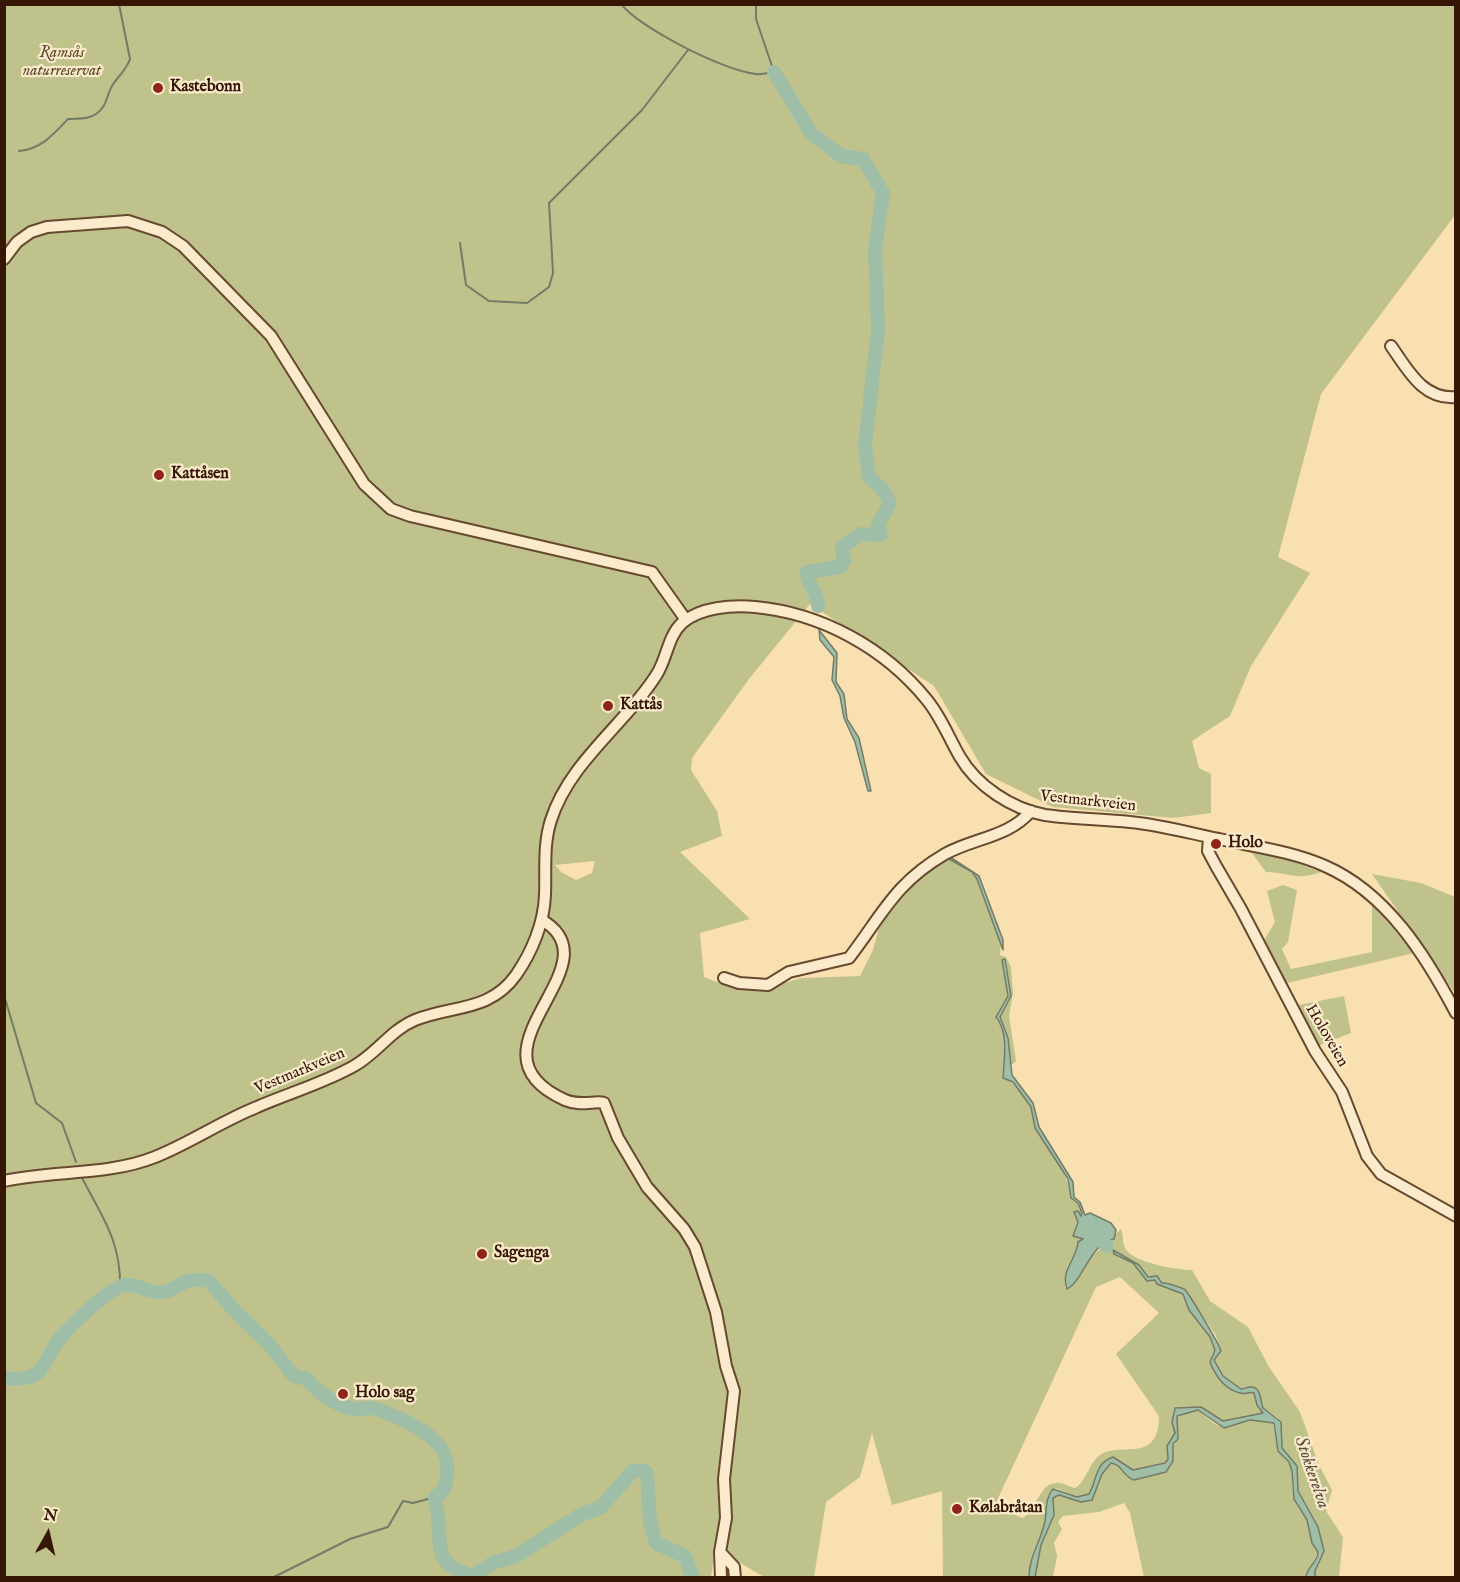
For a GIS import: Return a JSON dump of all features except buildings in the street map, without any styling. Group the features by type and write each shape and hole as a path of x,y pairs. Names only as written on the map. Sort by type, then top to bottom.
{"street":[{"path":"4,259 17,242 31,232 47,227 128,221 162,232 183,246 271,336 364,484 392,509 410,516 652,572 686,620"},
{"path":"1391,346 1414,378 1430,393 1443,398 1455,397"},
{"name":"Vestmarkveien","path":"4,1181 138,1163 175,1148 254,1108 357,1065 413,1021 465,1009 495,996 512,980 521,966 542,920 545,896 545,845 559,800 582,764 656,676 673,635 686,620 715,609 757,607 804,617 846,633 882,657 925,697 942,721 962,761 978,780 998,795 1031,811 1068,817 1148,824 1209,837 1313,861 1360,885 1394,918 1455,1013"},
{"path":"724,978 740,983 768,985 789,972 849,958 889,899 924,868 961,846 1005,831 1031,811"},
{"name":"Holoveien","path":"1209,837 1208,851 1315,1051 1342,1092 1367,1156 1381,1174 1455,1216"},
{"path":"542,920 560,936 564,951 560,972 546,1005 528,1037 526,1060 530,1071 545,1087 565,1101 592,1105 602,1101 618,1138 647,1187 684,1229 695,1247 716,1312 726,1365 734,1391 724,1479 726,1518 720,1552 721,1578"},
{"path":"720,1552 734,1567 735,1578"}],"green space":[{"name":"Ramsås naturreservat","path":"4,5 1455,5 1455,215 1321,394 1278,557 1310,573 1251,666 1230,716 1192,741 1199,768 1211,774 1211,813 1173,818 1053,807 986,774 934,686 810,604 749,679 692,758 691,770 717,811 722,836 680,852 750,919 700,933 704,977 731,988 765,989 801,978 860,976 873,950 880,924 893,903 924,874 949,859 975,875 1001,943 1000,955 1006,957 1011,967 1013,993 1009,1016 1016,1061 1009,1064 1008,1038 1000,1017 1011,996 1006,960 1002,960 1008,996 996,1019 1000,1024 1005,1045 1002,1074 1011,1081 1030,1105 1036,1130 1059,1163 1067,1180 1071,1198 1078,1203 1082,1213 1081,1216 1079,1212 1074,1234 1083,1239 1067,1267 1065,1288 1073,1285 1087,1261 1121,1229 1125,1248 1132,1255 1158,1265 1192,1270 1210,1301 1248,1327 1269,1367 1300,1412 1319,1465 1332,1490 1326,1511 1343,1537 1339,1577 1315,1577 1315,1571 1324,1551 1318,1527 1298,1491 1297,1466 1282,1448 1281,1425 1278,1418 1263,1408 1261,1399 1249,1387 1241,1389 1223,1376 1214,1361 1221,1351 1215,1334 1184,1289 1176,1288 1167,1282 1162,1283 1161,1279 1147,1277 1139,1265 1113,1250 1118,1257 1133,1263 1149,1281 1155,1280 1157,1284 1183,1294 1189,1310 1210,1337 1215,1350 1211,1356 1228,1387 1254,1393 1263,1413 1223,1421 1205,1411 1193,1408 1173,1411 1175,1433 1167,1446 1168,1459 1165,1463 1133,1470 1109,1458 1089,1494 1077,1497 1056,1488 1050,1492 1044,1524 1031,1558 1029,1577 943,1577 942,1491 892,1505 872,1433 860,1477 826,1502 814,1577 764,1577 715,1548 711,1578 5,1577","holes":["595,861 592,873 576,880 561,872 555,865","1120,1277 1159,1313 1116,1354 1159,1416 1153,1441 1137,1449 1108,1451 1100,1455 1075,1488 1061,1483 1051,1484 1046,1487 1023,1518 994,1507 1096,1287"]},
{"path":"1251,852 1286,859 1321,872 1299,876 1266,872"},
{"path":"1372,874 1421,883 1455,897 1455,993"},
{"path":"1283,885 1297,890 1288,942 1282,949 1291,969 1372,952 1372,904 1414,953 1283,984 1262,944 1275,922 1267,891"},
{"path":"1344,996 1351,1033 1317,1046 1299,1005"},
{"path":"1198,1410 1223,1427 1258,1420 1273,1423 1278,1451 1289,1463 1298,1508 1307,1520 1312,1543 1318,1552 1306,1577 1144,1577 1130,1513 1124,1503 1099,1512 1063,1516 1058,1522 1062,1529 1054,1543 1057,1556 1053,1577 1035,1578 1041,1545 1054,1515 1053,1498 1058,1495 1081,1502 1092,1500 1102,1474 1111,1463 1120,1466 1126,1476 1141,1479 1170,1467 1173,1456 1172,1448 1178,1439 1177,1416"}],"shaded area":[{"path":"819,630 837,653 836,682 844,694 847,719 859,738 871,791 868,791 855,742 844,718 840,696 832,680 834,657 820,640"},
{"path":"950,857 979,876 1003,940 1003,950 977,879 972,872 949,859"},
{"path":"1005,959 1011,996 1000,1017 1008,1038 1012,1075 1033,1103 1039,1127 1073,1182 1074,1197 1080,1202 1085,1215 1090,1213 1111,1223 1116,1230 1114,1239 1099,1247 1078,1278 1067,1289 1065,1282 1067,1270 1078,1242 1083,1239 1073,1236 1078,1222 1074,1212 1078,1211 1081,1216 1082,1213 1078,1203 1071,1198 1068,1179 1035,1128 1031,1107 1013,1082 1003,1078 1004,1038 996,1017 1008,996 1002,960"},
{"path":"1113,1250 1139,1265 1148,1277 1157,1276 1162,1283 1184,1289 1187,1292 1219,1346 1221,1351 1214,1360 1223,1376 1241,1389 1251,1387 1257,1389 1263,1408 1281,1422 1282,1448 1297,1466 1298,1491 1318,1527 1324,1551 1315,1571 1315,1577 1306,1577 1318,1552 1312,1543 1307,1520 1294,1499 1292,1471 1289,1462 1278,1451 1274,1423 1250,1420 1224,1428 1198,1410 1177,1416 1178,1439 1173,1444 1173,1461 1166,1472 1134,1480 1111,1463 1102,1474 1092,1500 1081,1502 1059,1495 1053,1498 1054,1515 1041,1545 1035,1577 1029,1577 1031,1562 1045,1521 1047,1500 1053,1489 1077,1497 1089,1494 1103,1463 1113,1457 1133,1470 1165,1463 1168,1459 1167,1446 1175,1433 1172,1422 1175,1408 1201,1407 1223,1421 1263,1413 1257,1405 1254,1393 1234,1391 1217,1376 1210,1362 1215,1350 1210,1337 1189,1310 1183,1294 1157,1284 1155,1280 1147,1281 1133,1263 1114,1254"}],"waterway":[{"path":"19,151 40,144 52,136 68,119 90,117 99,112 112,86 130,59 119,4"},
{"path":"621,4 646,25 704,57 742,71 760,74 774,72 756,19 756,4"},
{"path":"460,243 466,285 489,301 527,303 549,287 553,273 549,203 642,110 688,50"},
{"path":"774,72 811,133 841,156 863,159 883,193 875,249 878,329 865,447 869,477 884,491 890,504 878,524 881,535 861,534 842,547 844,560 840,567 807,572 818,606"},
{"path":"4,995 36,1103 62,1123 76,1162"},
{"path":"82,1178 114,1243 120,1286"},
{"path":"1104,1243 1107,1246"},
{"path":"4,1378 19,1379 36,1374 42,1369 61,1337 98,1301 121,1286 130,1285 161,1292 169,1291 187,1281 208,1280 234,1310 268,1343 294,1376 307,1379 334,1402 347,1408 372,1408 403,1420 424,1432 440,1447 447,1466 447,1478 443,1491 435,1497 440,1548 445,1560 455,1569 472,1576 493,1563 516,1556 582,1514 600,1508 633,1471 642,1470 647,1473 650,1522 656,1543 685,1556 693,1578"},
{"path":"272,1578 350,1539 388,1527 403,1501 413,1503 435,1497"}],"place":[{"name":"Kastebonn","path":"158,88"},
{"name":"Kattåsen","path":"159,475"},
{"name":"Kattås","path":"608,706"},
{"name":"Holo","path":"1216,844"},
{"name":"Sagenga","path":"482,1254"},
{"name":"Holo sag","path":"343,1394"},
{"name":"Kølabråtan","path":"957,1509"}],"water label":[{"name":"Stokkerelva","path":"1311,1473"}]}
